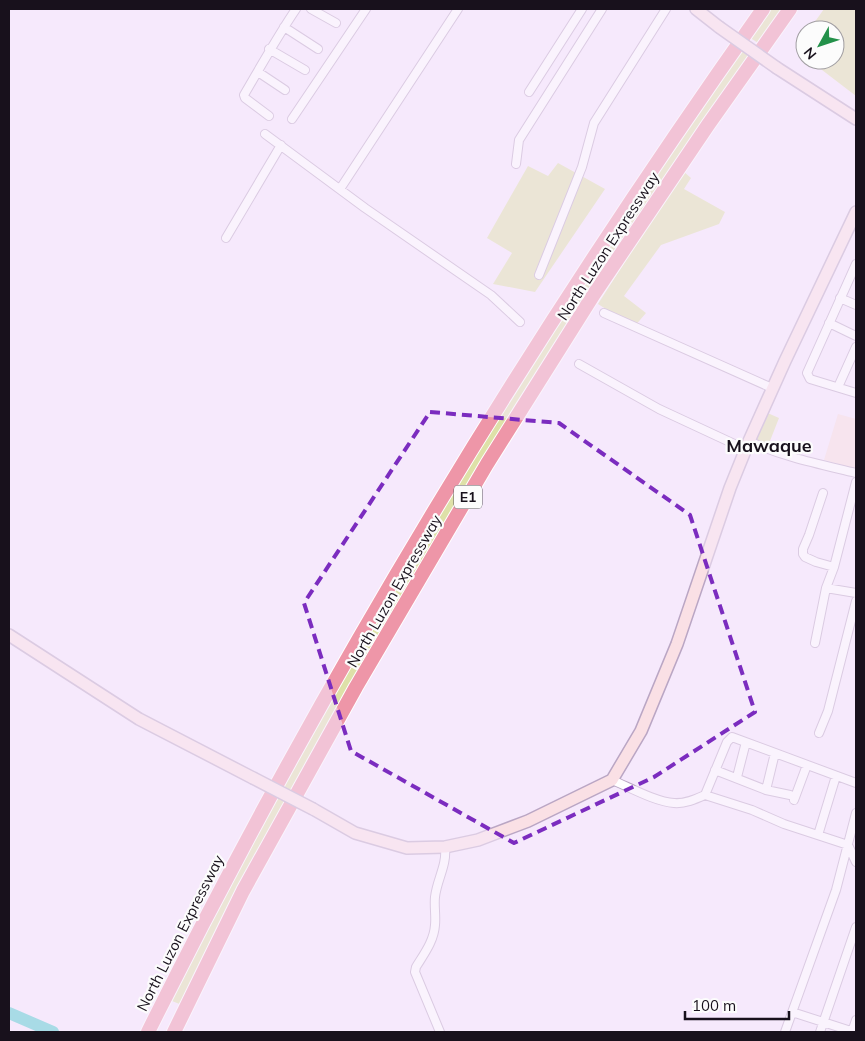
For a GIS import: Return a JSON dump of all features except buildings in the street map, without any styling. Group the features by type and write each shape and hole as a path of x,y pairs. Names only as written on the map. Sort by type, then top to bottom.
{"highway":[{"name":"North Luzon Expressway","path":"148,1032 223,884 336,677 470,451 577,281 690,112 763,9"},
{"name":"North Luzon Expressway","path":"174,1032 252,874 356,687 487,464 600,286 708,125 790,9"}],"street":[{"path":"269,116 244,97 270,49 296,9"},
{"path":"311,9 336,23"},
{"path":"292,119 366,9"},
{"path":"340,189 458,9"},
{"path":"530,92 582,9"},
{"path":"516,164 518,140 602,9"},
{"path":"539,275 582,167 594,123 666,9"},
{"path":"696,9 776,68 856,119"},
{"path":"284,28 318,50"},
{"path":"270,49 304,70"},
{"path":"258,72 285,90"},
{"path":"266,134 340,189 491,295 520,322"},
{"path":"226,238 281,145"},
{"path":"9,635 139,719 313,809 355,833 407,848 445,847 478,840 528,821 612,780 641,731 677,644 730,488 747,445 772,388 856,212"},
{"path":"856,264 854,273 840,298 807,373 810,378 856,393"},
{"path":"840,298 856,305"},
{"path":"604,313 772,388"},
{"path":"829,323 856,336"},
{"path":"838,387 856,346"},
{"path":"579,364 659,409 747,445 856,473"},
{"path":"815,643 826,588 834,567 856,482"},
{"path":"823,493 803,549 803,554 805,557 816,562 834,567"},
{"path":"826,588 856,593"},
{"path":"819,733 828,711 856,601"},
{"path":"705,795 729,738 732,737 856,783"},
{"path":"737,777 746,742"},
{"path":"766,790 775,753"},
{"path":"715,770 792,798 807,765"},
{"path":"818,835 836,776"},
{"path":"612,780 645,795 674,803 693,800 705,795 752,810 784,824 848,845 856,862"},
{"path":"785,1032 825,922 856,812"},
{"path":"440,1032 415,972 429,946 435,926 435,898 446,862 445,847"},
{"path":"820,1032 856,927"},
{"path":"792,1012 853,1032 856,1020"}],"highlighted area":[{"path":"430,412 559,423 690,515 755,712 654,777 514,843 351,751 304,603"}],"shaded area":[{"path":"838,414 856,419 856,469 824,460"}],"green space":[{"path":"770,9 787,9 761,45 749,37"},
{"path":"824,9 856,9 856,96 822,70 845,70 845,20 816,20"},
{"path":"743,44 755,53 365,659 291,791 281,785 523,373"},
{"path":"558,163 605,189 535,292 493,284 512,253 487,238 528,166 548,176"},
{"path":"683,171 691,178 684,189 725,212 719,224 661,245 624,296 646,313 634,327 598,304"},
{"path":"763,411 779,418 768,446 751,439"},
{"path":"276,794 286,800 182,1005 172,1001 182,976"}],"waterway":[{"path":"9,1013 53,1032"}],"district":[{"name":"Mawaque","path":"769,445"}]}
